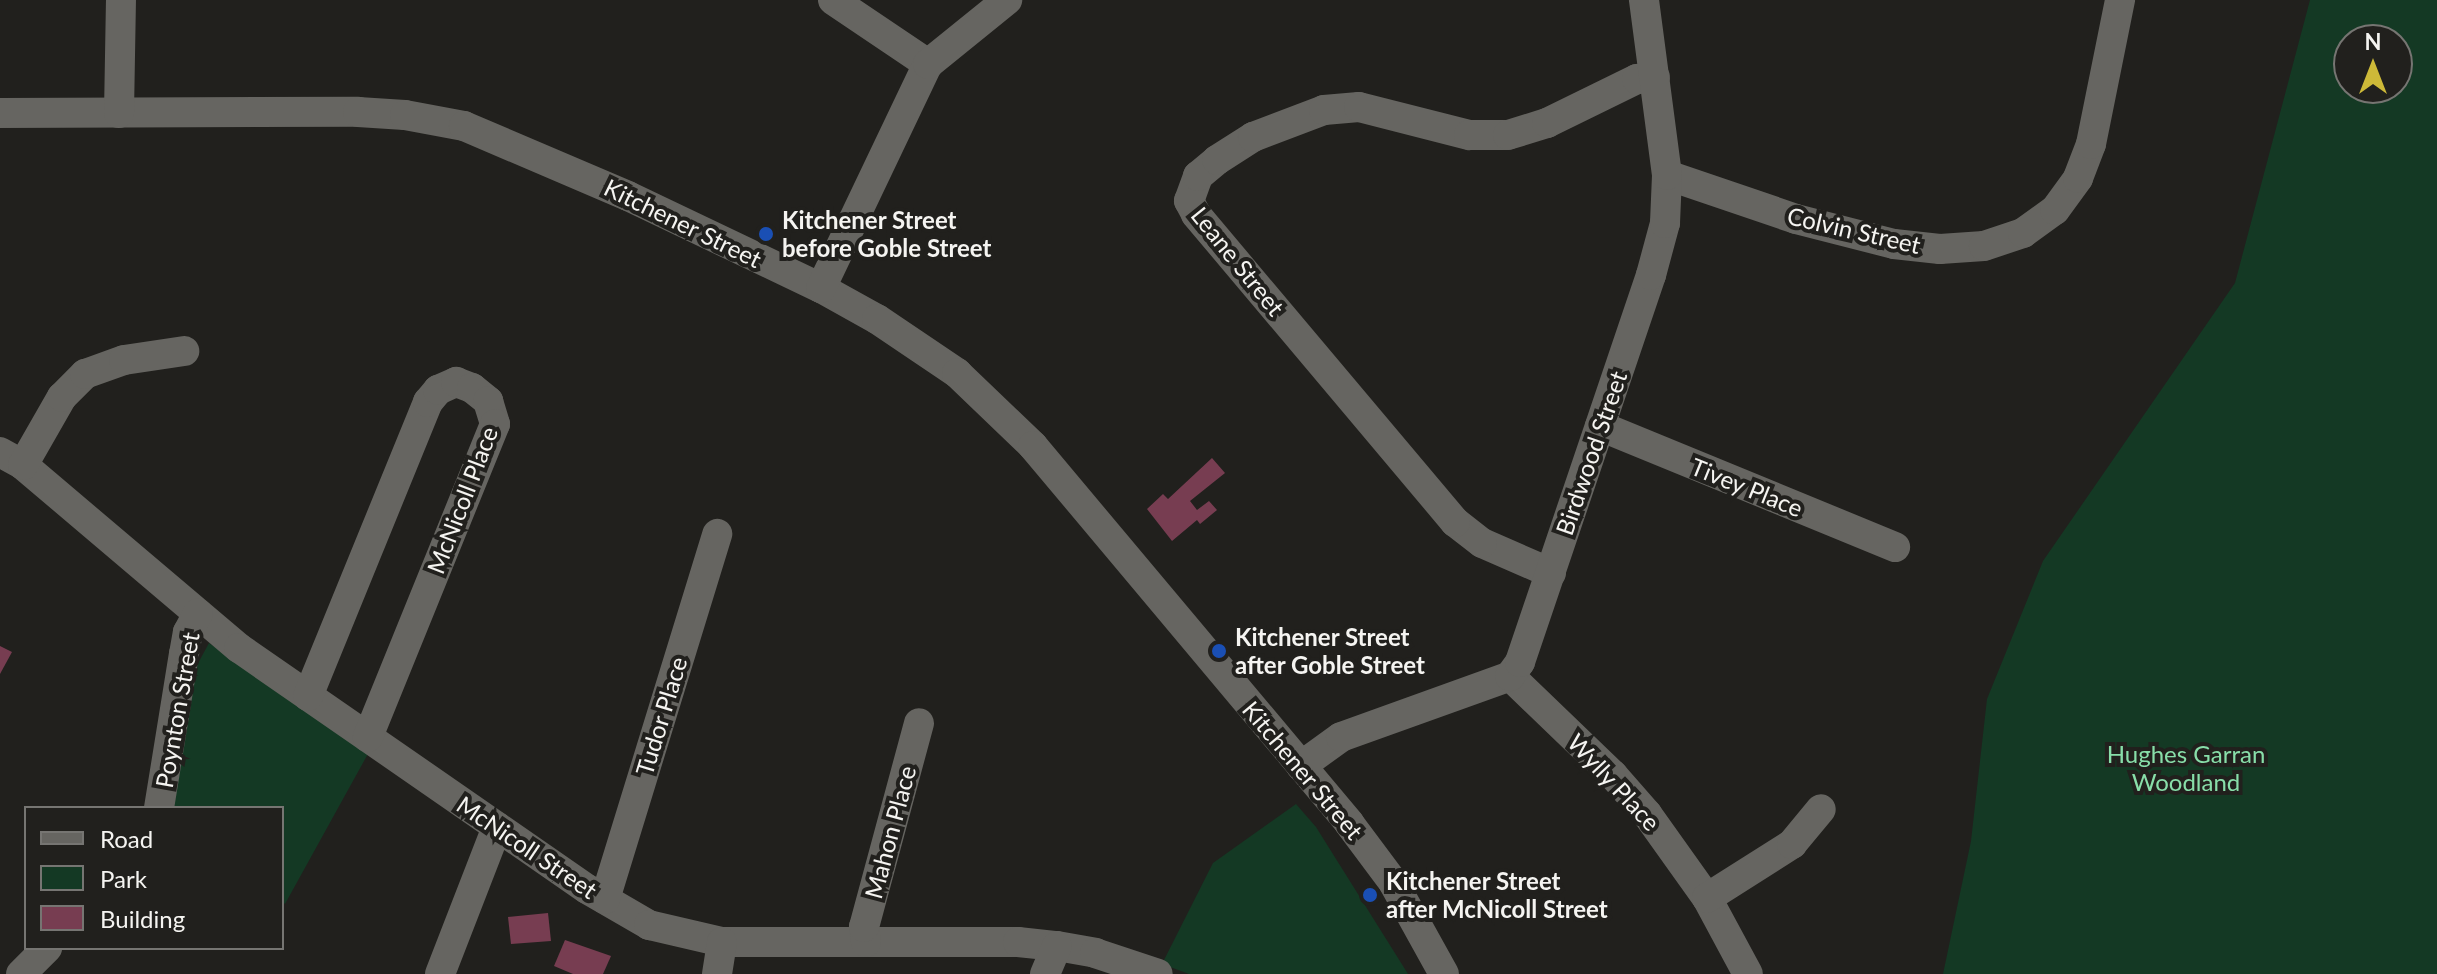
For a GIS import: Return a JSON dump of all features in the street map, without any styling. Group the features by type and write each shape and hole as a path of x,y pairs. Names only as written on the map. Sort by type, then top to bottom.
{"street":[{"path":"119,113 121,0"},
{"path":"833,0 928,64"},
{"path":"821,288 928,64 1007,0"},
{"name":"Birdwood Street","path":"1510,676 1520,662 1551,573 1665,223 1667,175 1644,0"},
{"name":"Colvin Street","path":"1667,175 1796,219 1894,244 1940,249 1984,246 2023,233 2055,210 2078,178 2091,144 2120,0"},
{"name":"Leane Street","path":"1551,573 1482,543 1455,522 1196,214 1189,201 1198,176 1217,160 1253,137 1324,110 1359,107 1469,135 1508,135 1547,123 1637,79 1655,77"},
{"name":"Kitchener Street","path":"0,113 358,112 464,126 547,159 821,288 928,352 983,395 1033,446 1301,766 1393,882 1444,974"},
{"path":"11,458 85,374 124,360 184,351"},
{"name":"McNicoll Place","path":"308,696 428,402 438,390 456,382 472,388 488,401 495,424 368,737"},
{"name":"Tivey Place","path":"1600,426 1895,547"},
{"name":"McNicoll Street","path":"11,458 239,648 497,827 649,925 722,942 1018,942 1095,953 1158,974"},
{"name":"Tudor Place","path":"605,899 717,534"},
{"name":"Poynton Street","path":"159,806 188,632 198,613"},
{"path":"1301,766 1341,737 1510,676"},
{"name":"Wylly Place","path":"1510,676 1639,804 1707,898 1748,974"},
{"name":"Mahon Place","path":"866,942 864,927 919,723"},
{"path":"1707,898 1792,844 1821,809"},
{"path":"440,974 497,827"},
{"path":"717,974 722,942"},
{"path":"1045,974 1057,946"},
{"path":"21,974 45,950"}],"green space":[{"name":"Hughes Garran Woodland","path":"2310,0 2437,0 2437,974 1943,974 1971,841 1987,699 2043,561 2235,283"},
{"path":"209,643 369,752 285,904 284,806 173,806 197,665"},
{"path":"1296,804 1316,827 1408,974 1189,974 1162,964 1213,863"}],"building":[{"path":"1212,458 1225,473 1190,501 1197,510 1209,501 1217,510 1200,524 1197,520 1172,541 1147,509 1163,494 1168,499"},
{"path":"0,646 12,652 0,674"},
{"path":"548,913 551,941 511,944 508,917"},
{"path":"565,940 611,956 603,974 573,974 554,966"}],"place":[{"name":"Kitchener Street before Goble Street","path":"766,234"},
{"name":"Kitchener Street after Goble Street","path":"1219,651"},
{"name":"Kitchener Street after McNicoll Street","path":"1370,895"}]}
